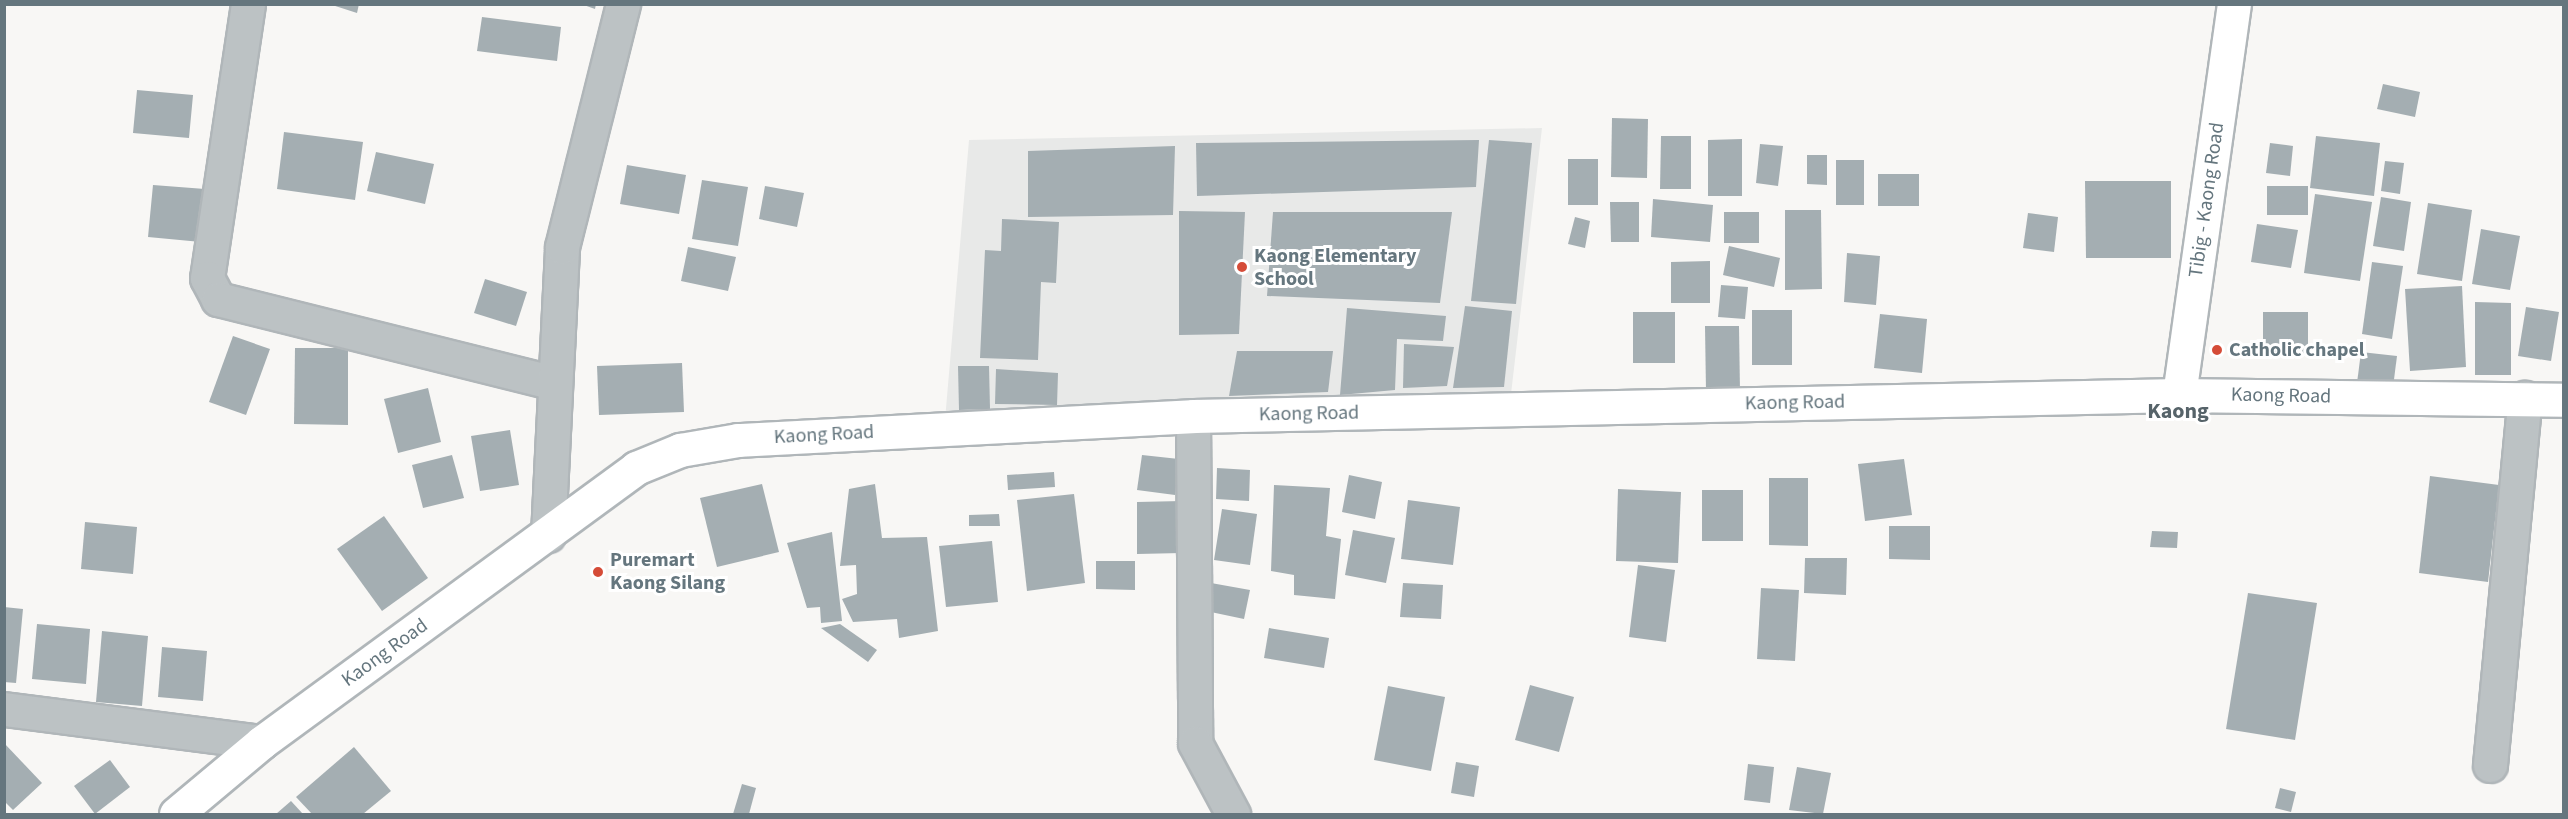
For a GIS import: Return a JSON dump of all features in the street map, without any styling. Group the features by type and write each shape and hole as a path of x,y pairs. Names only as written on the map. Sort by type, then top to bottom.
{"main road":[{"name":"Tibig - Kaong Road","path":"2180,395 2234,4"},
{"name":"Kaong Road","path":"176,814 262,742 548,535 636,468 680,450 738,441 1193,416 2180,395 2564,400"}],"street":[{"path":"248,4 207,278 218,299 555,383"},
{"path":"548,535 562,247 623,4"},
{"path":"2490,765 2525,398"},
{"path":"1193,416 1196,743 1233,814"},
{"path":"4,709 262,742"}],"shaded area":[{"name":"Kaong Elementary School","path":"1542,128 1511,394 945,420 969,140"}],"building":[{"path":"329,4 359,4 357,13"},
{"path":"581,4 596,4 595,9"},
{"path":"482,17 561,27 557,61 477,51"},
{"path":"2383,84 2420,92 2415,117 2377,109"},
{"path":"137,90 193,95 189,138 133,133"},
{"path":"1612,118 1648,119 1647,178 1611,177"},
{"path":"284,132 363,142 355,200 277,189"},
{"path":"1661,136 1691,136 1691,189 1660,189"},
{"path":"2316,136 2380,143 2374,196 2310,188"},
{"path":"1742,139 1742,196 1708,196 1708,140"},
{"path":"1479,140 1476,187 1197,196 1196,143"},
{"path":"1489,140 1532,143 1516,304 1471,301"},
{"path":"2270,143 2293,146 2290,176 2266,173"},
{"path":"1760,144 1783,146 1778,186 1756,183"},
{"path":"1175,146 1173,215 1028,217 1028,151"},
{"path":"376,152 434,164 425,204 367,191"},
{"path":"1807,155 1827,155 1827,185 1807,184"},
{"path":"1568,159 1598,159 1598,205 1568,205"},
{"path":"1836,160 1864,160 1864,205 1836,205"},
{"path":"2385,161 2404,163 2400,194 2381,191"},
{"path":"627,165 686,175 679,214 620,204"},
{"path":"1878,174 1919,174 1919,206 1878,206"},
{"path":"702,180 748,187 738,246 692,239"},
{"path":"2085,181 2171,181 2171,258 2086,258"},
{"path":"153,185 205,189 201,242 148,237"},
{"path":"765,186 804,193 797,227 759,219"},
{"path":"2267,186 2308,186 2308,215 2267,215"},
{"path":"2315,194 2372,202 2360,281 2304,273"},
{"path":"2381,197 2411,202 2404,251 2373,246"},
{"path":"1653,199 1713,205 1710,242 1651,237"},
{"path":"1610,202 1639,202 1639,242 1611,242"},
{"path":"2428,203 2472,210 2462,281 2417,274"},
{"path":"1785,210 1821,210 1822,289 1785,290"},
{"path":"1179,211 1245,212 1239,334 1179,335"},
{"path":"1273,212 1452,212 1440,303 1267,296"},
{"path":"1724,212 1759,212 1759,243 1724,243"},
{"path":"2028,213 2058,217 2054,252 2023,248"},
{"path":"1575,217 1590,221 1585,248 1568,244"},
{"path":"1002,219 1059,222 1056,283 1041,282 1038,360 980,358 985,250 1001,251"},
{"path":"2257,224 2298,230 2291,268 2251,262"},
{"path":"2481,229 2520,236 2510,290 2472,284"},
{"path":"1729,246 1780,258 1774,287 1723,275"},
{"path":"688,247 736,257 728,291 681,281"},
{"path":"1847,253 1880,256 1876,305 1844,302"},
{"path":"1710,261 1710,303 1671,303 1671,262"},
{"path":"2372,262 2403,266 2392,339 2362,334"},
{"path":"485,279 527,292 516,326 474,313"},
{"path":"1721,285 1748,287 1745,319 1718,317"},
{"path":"2462,286 2466,367 2410,371 2405,289"},
{"path":"2475,302 2511,303 2511,375 2475,375"},
{"path":"1465,306 1512,311 1504,387 1453,388"},
{"path":"2526,307 2559,312 2551,361 2518,356"},
{"path":"1347,308 1446,316 1443,341 1397,339 1395,390 1340,395"},
{"path":"1752,310 1792,310 1792,365 1752,365"},
{"path":"1633,312 1675,312 1675,363 1633,363"},
{"path":"2263,312 2308,312 2308,355 2263,355"},
{"path":"1880,314 1927,319 1922,373 1874,368"},
{"path":"1705,326 1739,326 1740,392 1706,392"},
{"path":"233,336 270,349 246,415 209,402"},
{"path":"1404,344 1454,347 1447,386 1403,388"},
{"path":"295,348 348,348 348,425 294,424"},
{"path":"1237,351 1333,351 1328,392 1229,396"},
{"path":"2361,352 2397,356 2393,387 2357,383"},
{"path":"682,363 684,412 599,415 597,366"},
{"path":"958,366 989,366 990,409 959,410"},
{"path":"996,369 1058,373 1057,405 995,404"},
{"path":"428,388 441,442 398,453 384,399"},
{"path":"510,430 519,485 480,491 471,436"},
{"path":"452,455 464,498 423,508 412,465"},
{"path":"1142,455 1179,459 1175,495 1137,490"},
{"path":"1904,459 1912,515 1865,521 1858,464"},
{"path":"1217,468 1250,470 1249,501 1216,499"},
{"path":"1054,472 1055,487 1008,490 1007,475"},
{"path":"1349,475 1382,482 1375,519 1342,512"},
{"path":"2430,476 2499,485 2488,582 2419,573"},
{"path":"1769,478 1808,478 1808,546 1769,545"},
{"path":"762,484 779,552 717,567 700,498"},
{"path":"875,484 882,538 927,537 938,631 899,638 897,619 853,622 842,599 857,594 856,565 840,566 849,489"},
{"path":"1274,485 1330,488 1326,536 1341,539 1335,599 1294,595 1294,575 1271,571"},
{"path":"1618,489 1681,492 1678,563 1616,561"},
{"path":"1702,490 1743,490 1743,541 1702,541"},
{"path":"1074,494 1085,583 1027,591 1017,500"},
{"path":"1408,500 1460,507 1453,565 1401,559"},
{"path":"1182,501 1182,553 1137,554 1137,502"},
{"path":"1222,509 1257,514 1250,565 1214,560"},
{"path":"999,514 1000,526 969,526 969,515"},
{"path":"384,516 428,578 382,611 337,549"},
{"path":"85,522 137,527 133,574 81,569"},
{"path":"1889,526 1930,526 1930,560 1889,559"},
{"path":"1353,530 1395,538 1386,583 1345,575"},
{"path":"2152,531 2178,532 2177,548 2150,547"},
{"path":"832,532 842,621 821,623 820,607 807,608 787,543"},
{"path":"992,541 998,602 946,607 939,546"},
{"path":"1805,558 1847,558 1846,595 1804,593"},
{"path":"1096,561 1135,561 1135,590 1096,589"},
{"path":"1638,565 1675,570 1666,642 1629,637"},
{"path":"1211,583 1250,590 1244,619 1206,611"},
{"path":"1403,583 1443,585 1441,619 1400,617"},
{"path":"1761,588 1799,590 1795,661 1757,659"},
{"path":"2248,593 2317,603 2295,740 2226,729"},
{"path":"4,607 23,609 16,683 4,682"},
{"path":"37,624 90,629 86,684 32,679"},
{"path":"840,624 877,650 868,662 821,628"},
{"path":"1269,628 1329,638 1324,668 1264,658"},
{"path":"102,631 148,636 142,706 96,702"},
{"path":"162,647 207,651 203,701 158,697"},
{"path":"1530,685 1574,697 1559,752 1515,740"},
{"path":"1388,686 1445,697 1431,771 1374,760"},
{"path":"4,743 42,783 13,810 4,801"},
{"path":"354,747 391,791 363,814 312,814 296,797"},
{"path":"110,760 130,787 95,814 74,786"},
{"path":"1456,762 1479,766 1474,797 1451,793"},
{"path":"1748,764 1774,767 1770,803 1744,800"},
{"path":"1797,767 1831,773 1823,814 1789,810"},
{"path":"742,784 756,788 749,814 733,814"},
{"path":"2280,788 2296,792 2291,812 2275,808"},
{"path":"291,801 303,814 276,814"}],"place":[{"name":"Kaong Elementary School","path":"1242,267"},
{"name":"Catholic chapel","path":"2217,350"},
{"name":"Puremart Kaong Silang","path":"598,572"}],"district":[{"name":"Kaong","path":"2178,412"}]}
